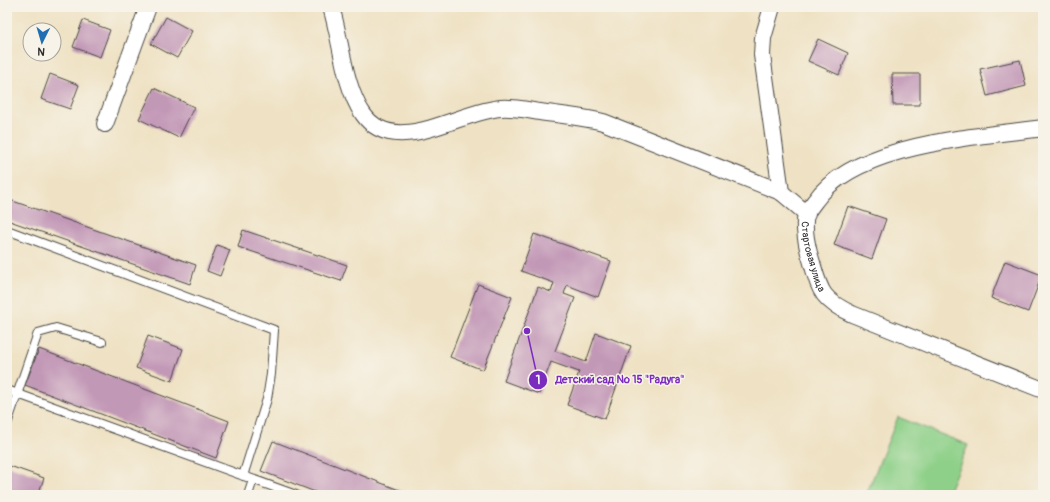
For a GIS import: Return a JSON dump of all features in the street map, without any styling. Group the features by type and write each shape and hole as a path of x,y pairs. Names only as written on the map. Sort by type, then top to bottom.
{"street":[{"path":"105,124 148,7"},
{"path":"331,7 354,98 363,114 375,127 392,134 410,133 484,110 503,108 588,118 603,122 781,192 806,214"},
{"path":"772,7 763,38 762,55 781,192"},
{"name":"Стартовая улица","path":"1043,128 934,143 888,155 845,173 822,190 806,214 805,229 807,244 820,290 827,300 852,314 1043,390"}],"lane":[{"path":"7,230 274,330 271,374 267,399 243,476"},
{"path":"7,424 38,333 56,328 102,342"},
{"path":"7,390 296,495"},
{"path":"248,495 254,480"}],"green space":[{"path":"898,417 968,445 947,495 866,495"}],"building":[{"path":"166,17 192,31 177,58 151,44"},
{"path":"83,20 110,30 100,57 73,47"},
{"path":"818,39 848,53 839,75 808,61"},
{"path":"1020,60 1026,86 987,96 980,69"},
{"path":"50,74 79,85 70,109 41,99"},
{"path":"892,74 920,74 920,105 893,105"},
{"path":"154,88 194,107 179,138 139,119"},
{"path":"7,199 196,265 190,284 7,220"},
{"path":"848,206 886,219 872,259 834,245"},
{"path":"243,230 347,265 341,281 238,247"},
{"path":"534,234 611,261 598,297 567,285 564,294 575,298 555,351 586,362 596,333 631,346 605,419 567,405 579,372 551,362 539,394 504,381 538,287 551,292 554,283 521,271"},
{"path":"217,245 230,250 220,276 207,271"},
{"path":"1005,261 1042,275 1028,312 991,298"},
{"path":"478,284 512,297 483,370 450,357"},
{"path":"148,336 183,349 172,381 136,368"},
{"path":"39,349 229,421 216,458 25,385"},
{"path":"273,441 412,495 323,495 261,471"},
{"path":"7,465 44,478 38,495 7,495"}],"place":[{"name":"Детский сад № 15 \"Радуга\"","path":"527,331"}]}
